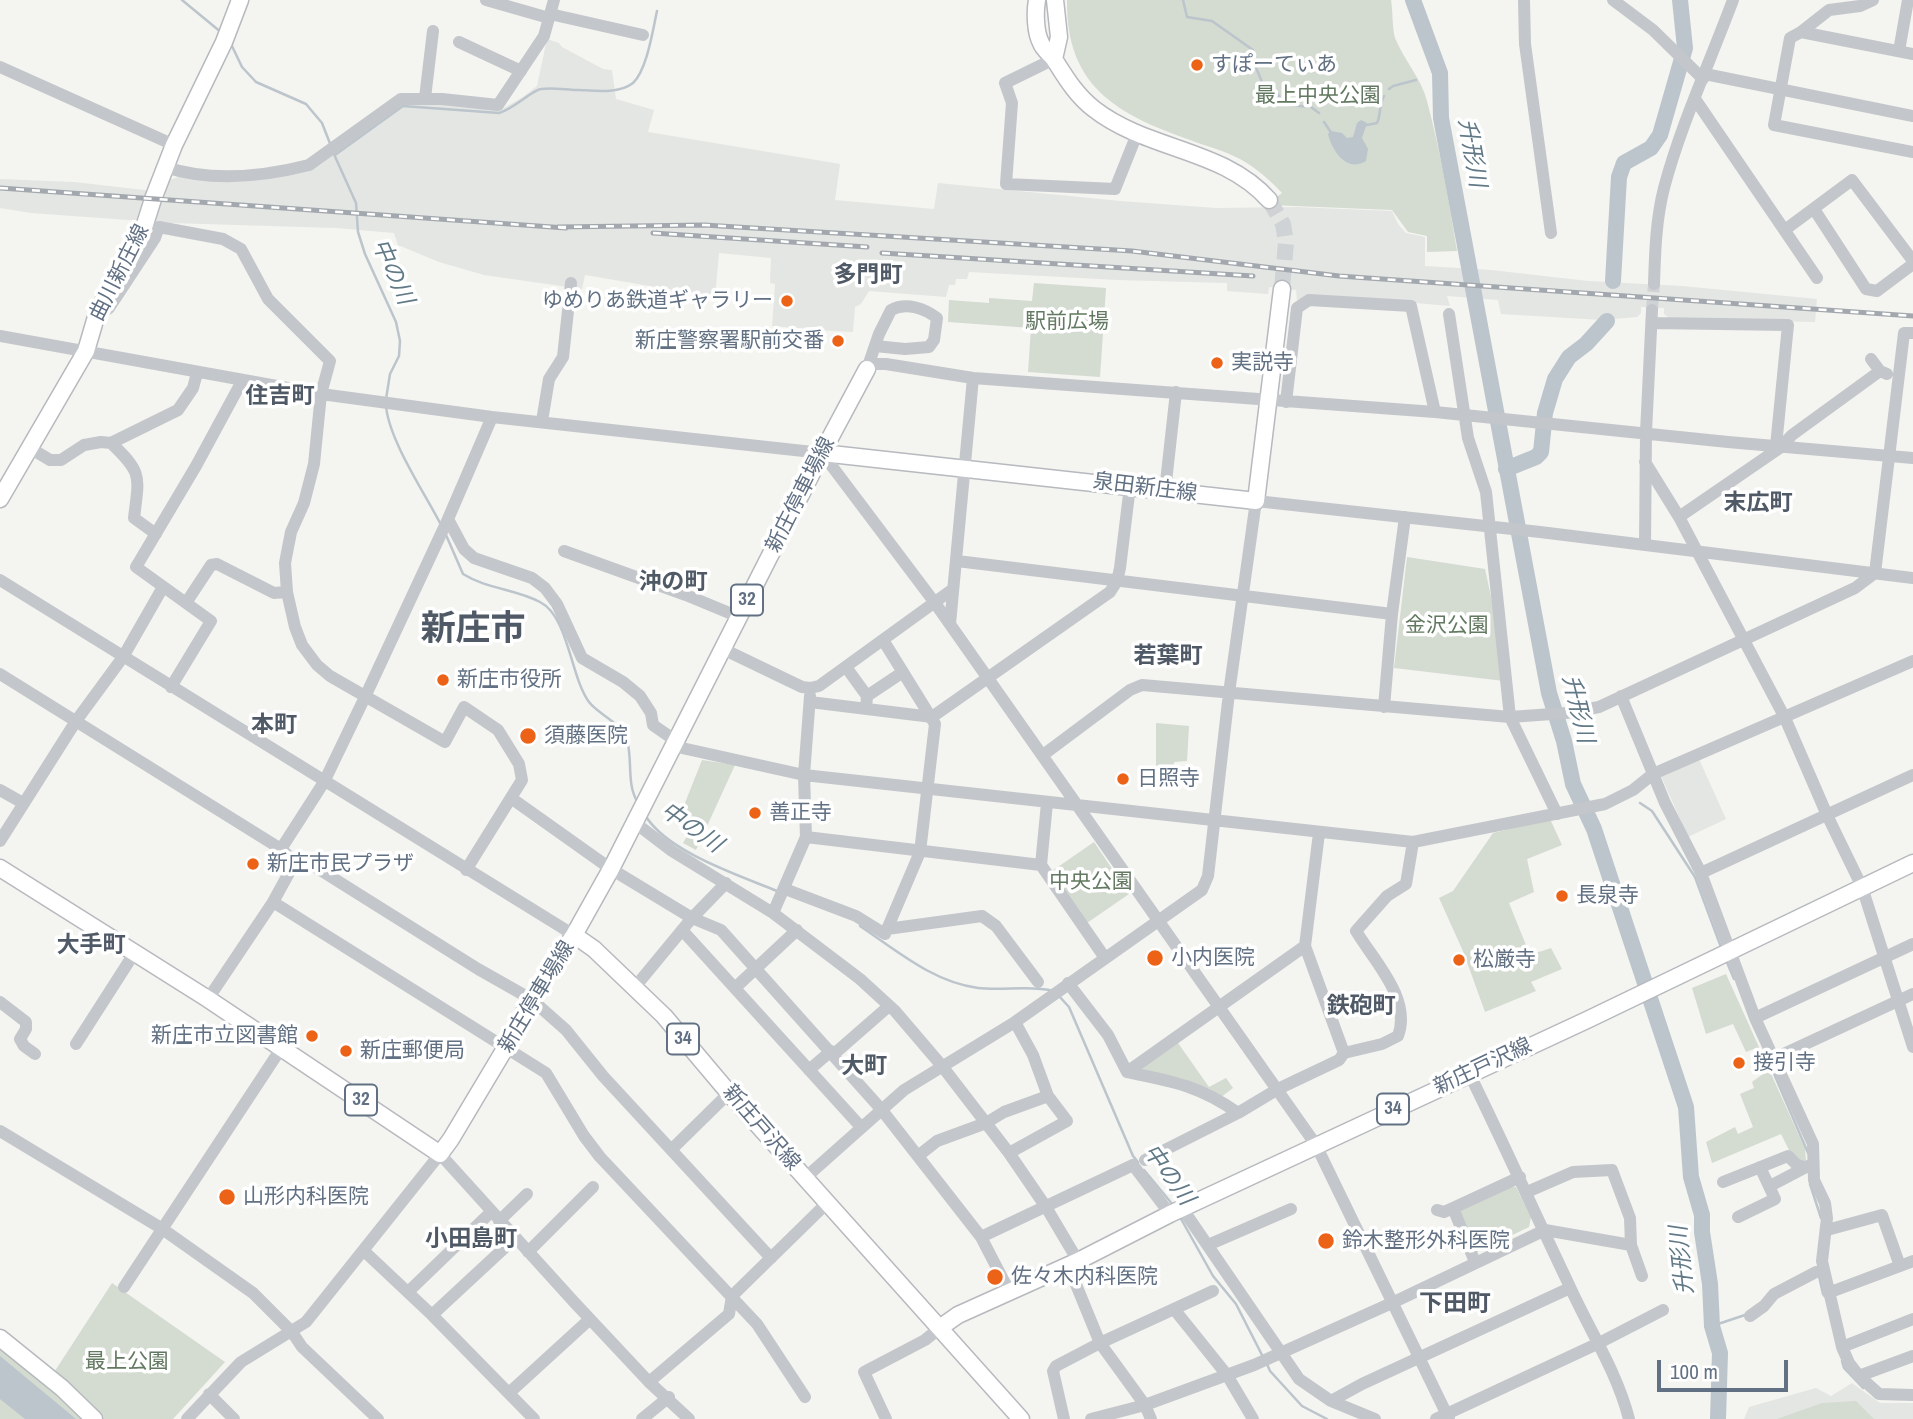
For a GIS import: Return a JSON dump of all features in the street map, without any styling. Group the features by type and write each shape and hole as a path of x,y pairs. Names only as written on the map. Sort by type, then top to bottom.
{"main road":[{"path":"1037,0 1040,42 1072,88 1092,108 1137,134 1221,163 1245,176 1269,200"},
{"path":"1054,59 1059,37 1055,0"},
{"name":"曲川新庄線","path":"0,499 86,351 96,317 111,285 141,237 174,145 238,7"},
{"path":"1256,501 1282,289"},
{"name":"新庄停車場線","path":"440,1154 506,1047 531,999 574,935 611,869 867,369"},
{"name":"泉田新庄線","path":"822,453 1256,501"},
{"name":"新庄戸沢線","path":"940,1327 958,1315 1073,1263 1316,1144 1608,1009 1913,863"},
{"name":"32","path":"0,868 282,1047 440,1154"},
{"name":"新庄戸沢線","path":"574,935 594,949 664,1016 729,1093 1021,1419"},
{"path":"0,1338 62,1388 86,1416"}],"street":[{"path":"486,0 643,35"},
{"path":"165,167 183,173 239,176 309,165 401,99 425,98 498,105 544,36 554,0"},
{"path":"1524,0 1525,44 1552,233"},
{"path":"1613,0 1653,30 1704,77 1913,116"},
{"path":"1654,284 1655,252 1664,189 1676,147 1733,0"},
{"path":"1873,0 1860,6 1829,10 1790,38 1774,125 1913,152"},
{"path":"1899,51 1908,0"},
{"path":"425,98 433,31"},
{"path":"1801,32 1913,54"},
{"path":"460,43 521,71"},
{"path":"1054,59 1005,83 1012,103 1006,184 1115,189 1137,134"},
{"path":"0,66 174,145"},
{"path":"1696,99 1817,278"},
{"path":"1786,229 1852,180 1913,262 1877,290 1867,289 1814,209"},
{"path":"96,317 109,308 155,238 159,227 223,239 241,249 268,299 330,361 321,394 314,464 304,503 291,532 285,563 287,592 295,627 302,645 317,665 330,676 445,742 464,707 498,730 522,774 522,780 466,870"},
{"path":"542,421 549,379 563,357 571,283"},
{"path":"1286,401 1297,308 1301,304 1309,300 1411,306 1435,412"},
{"path":"867,369 875,346 891,310 897,307 919,309 937,318 934,340 929,347 905,349 875,346"},
{"path":"1449,314 1468,416 1468,438 1486,492 1513,716 1557,814"},
{"path":"1645,545 1645,462 1652,316 1788,326 1779,446"},
{"path":"1043,755 1130,690 1142,685 1513,716 1566,713 1599,706 1855,588 1875,573 1903,333 1913,333"},
{"path":"0,336 321,394 822,453 935,603 1316,1144 1394,1302 1444,1418 1468,1402 1599,1343 1663,1310"},
{"path":"1871,359 1880,371 1897,379"},
{"path":"867,369 874,364 886,363 973,378 1435,412 1913,458"},
{"path":"1679,517 1880,371"},
{"path":"30,448 50,460 61,460 85,445 111,443 178,410 192,388 197,373"},
{"path":"950,624 973,378"},
{"path":"171,687 211,621 135,567 197,466 242,381"},
{"path":"1165,491 1176,393"},
{"path":"281,849 324,782 365,698 492,416"},
{"path":"111,443 129,460 138,479 134,518 156,534"},
{"path":"1645,462 1698,551 1786,718 1827,815 1862,887 1913,1047"},
{"path":"810,702 867,703 932,718 989,680 1100,600 1117,582 1130,486"},
{"path":"805,1178 904,1090 1015,1022 1202,890 1208,876 1229,693 1256,501 1534,531 1913,578"},
{"path":"1384,707 1392,614 1405,517"},
{"path":"447,521 464,549 474,558 532,578 545,588 557,604 582,658 623,682 640,696 651,713 653,724 675,743 804,775 1413,842 1605,804 1633,790 1653,774 1913,661"},
{"path":"564,551 738,617"},
{"path":"957,561 1392,614"},
{"path":"186,603 211,565 217,564 274,593 287,592"},
{"path":"0,580 574,935"},
{"path":"0,841 76,721 123,657 163,587"},
{"path":"723,649 802,687 819,686 954,589"},
{"path":"783,892 856,916 885,934 920,852 935,724 883,640"},
{"path":"846,667 867,703"},
{"path":"867,703 903,672"},
{"path":"0,674 281,849 295,862 309,863 478,969 531,999 565,1030 603,1076 771,1258"},
{"path":"773,913 806,837 804,775 810,688"},
{"path":"1621,696 1665,803 1701,873 1725,952 1810,1136 1814,1153 1809,1166 1770,1185"},
{"path":"1701,873 1913,775"},
{"path":"0,790 23,803"},
{"path":"511,798 611,869 692,918 721,930 881,1109 981,1237 1009,1291"},
{"path":"1047,803 1041,865 1105,958"},
{"path":"639,813 672,851 773,913 860,979 889,1006 942,1066 1009,1153 1046,1207 1073,1263 1100,1343 1152,1419"},
{"path":"1319,833 1305,946 1344,1053"},
{"path":"806,837 1041,865"},
{"path":"1145,1160 1238,1113 1278,1089 1339,1060 1344,1053 1382,1044 1398,1036 1402,1025 1399,999 1356,931 1387,896 1406,884 1413,842"},
{"path":"208,999 273,902 295,862"},
{"path":"635,987 692,918 726,883"},
{"path":"273,902 546,1073 584,1136 600,1157 757,1324 805,1396"},
{"path":"887,929 982,916 996,926 1038,982"},
{"path":"682,930 861,1127"},
{"path":"736,987 797,930"},
{"path":"1755,1018 1913,944"},
{"path":"1127,1072 1305,946"},
{"path":"76,1044 135,953"},
{"path":"1060,990 1108,1035 1127,1072"},
{"path":"1773,1059 1913,994"},
{"path":"0,1002 26,1022 26,1029 20,1039 23,1046 35,1054"},
{"path":"809,1070 889,1006"},
{"path":"1009,1153 1067,1121 1048,1096 1015,1022"},
{"path":"124,1287 282,1047"},
{"path":"1127,1072 1187,1084 1211,1095 1238,1113"},
{"path":"1469,1073 1570,1288 1599,1343 1629,1419"},
{"path":"671,1149 729,1093"},
{"path":"918,1156 937,1141 1048,1096"},
{"path":"0,1131 161,1228 253,1293 292,1332 302,1347 378,1419"},
{"path":"187,1419 241,1362 306,1322 440,1154 649,1382 689,1419"},
{"path":"1723,1182 1788,1156 1797,1165 1809,1166"},
{"path":"981,1237 1133,1165 1208,1245 1278,1354 1299,1379 1331,1401 1375,1419"},
{"path":"1809,1166 1825,1203 1827,1230 1822,1261 1842,1347 1849,1363 1859,1376 1880,1394 1913,1395"},
{"path":"1738,1217 1775,1199 1760,1167"},
{"path":"1527,1192 1573,1172 1612,1170 1630,1217 1631,1245 1643,1276"},
{"path":"1437,1210 1444,1212 1520,1177"},
{"path":"528,1252 593,1187"},
{"path":"408,1292 496,1216 527,1194"},
{"path":"649,1382 729,1314 732,1296 827,1203"},
{"path":"1453,1208 1475,1262"},
{"path":"1208,1245 1291,1209"},
{"path":"1827,1230 1882,1215 1900,1266"},
{"path":"1091,1419 1144,1405 1254,1365 1545,1230 1631,1245"},
{"path":"432,1315 515,1238"},
{"path":"364,1251 432,1315 532,1419"},
{"path":"1828,1293 1913,1261"},
{"path":"1750,1316 1774,1294 1816,1272"},
{"path":"1331,1401 1362,1384 1570,1288"},
{"path":"1064,1419 1053,1371 1056,1366 1213,1291"},
{"path":"1174,1309 1227,1375 1253,1419"},
{"path":"509,1393 590,1319"},
{"path":"1842,1347 1913,1320"},
{"path":"886,1419 864,1372 925,1340 940,1327"},
{"path":"1859,1376 1913,1356"},
{"path":"209,1394 234,1419"},
{"path":"642,1419 668,1398"}],"shaded area":[{"path":"547,39 559,43 603,69 612,70 616,99 654,110 648,132 840,164 835,200 934,209 938,183 1216,208 1297,207 1392,211 1406,233 1425,237 1425,266 1817,299 1815,322 1669,318 1664,314 1664,308 1641,307 1641,313 1637,317 1602,320 1501,314 1498,300 1447,296 1450,306 1336,296 1316,303 1297,300 1296,290 1269,287 1268,294 1227,291 1227,283 969,272 967,279 956,279 955,285 949,285 946,297 869,291 861,304 855,307 853,332 817,330 772,326 775,284 770,283 771,258 719,253 715,297 585,275 582,289 484,275 439,262 398,245 394,233 337,228 171,223 31,213 0,208 0,179 74,182 162,192 166,181 185,175 294,173 400,104 408,102 502,109 537,86"},
{"path":"1361,120 1367,123 1362,138 1368,149 1366,161 1353,164 1341,158 1328,134 1331,131 1342,133 1347,138 1353,137 1357,123"},
{"path":"1699,759 1726,819 1688,837 1661,776"},
{"name":"最上公園","path":"0,1356 76,1419 25,1419 0,1399"},
{"path":"1852,1383 1880,1403 1913,1403 1913,1419 1744,1419 1749,1407 1816,1388 1831,1396"}],"green space":[{"name":"最上中央公園","path":"1067,0 1391,0 1395,38 1427,101 1457,251 1427,252 1427,236 1408,232 1392,210 1270,205 1270,202 1282,193 1252,166 1140,119 1101,93 1086,76 1076,55 1069,30"},
{"name":"駅前広場","path":"1034,283 1106,288 1100,377 1028,372 1031,328 948,322 949,300 989,303 989,298 1032,301"},
{"name":"金沢公園","path":"1407,557 1485,569 1506,666 1504,681 1394,668"},
{"path":"1156,723 1189,726 1187,761 1174,762 1175,783 1156,786"},
{"path":"702,760 735,765 696,850 683,843 687,836 681,813"},
{"path":"1550,819 1562,845 1527,859 1534,892 1509,903 1530,955 1551,948 1562,969 1531,982 1536,991 1485,1012 1463,951 1439,898 1453,891 1493,833"},
{"name":"中央公園","path":"1094,842 1129,894 1087,923 1052,871"},
{"path":"1726,974 1805,1149 1806,1161 1799,1161 1790,1152 1781,1134 1712,1163 1706,1142 1735,1127 1738,1134 1753,1127 1740,1094 1754,1088 1752,1082 1763,1074 1754,1049 1746,1052 1733,1024 1706,1034 1692,988"},
{"path":"1178,1043 1209,1087 1226,1078 1233,1088 1220,1098 1137,1068"},
{"path":"1509,1186 1516,1187 1531,1217 1529,1227 1477,1252 1458,1209"},
{"name":"最上公園","path":"112,1283 225,1362 173,1419 103,1419 53,1374"},
{"name":"最上公園","path":"0,1347 88,1419 0,1419"},
{"path":"1856,1401 1874,1419 1777,1419 1822,1403"}],"waterway":[{"name":"中の川","path":"182,0 222,33"},
{"path":"1183,0 1187,17 1212,21 1253,50 1255,65 1264,87 1276,92 1284,103 1311,107 1319,113"},
{"name":"升形川","path":"1413,0 1440,73 1441,118 1549,693 1564,741 1573,784 1594,829 1686,1107 1691,1177 1702,1215 1712,1326 1720,1353 1718,1419"},
{"path":"1613,281 1619,177 1624,163 1651,148 1660,135 1685,48 1680,0"},
{"path":"335,155 403,106 499,113 541,89 621,89 633,83 642,69 657,11"},
{"name":"中の川","path":"231,44 242,67 256,82 306,104 322,123 331,146"},
{"path":"1389,89 1416,80"},
{"path":"1367,125 1377,123 1384,96"},
{"path":"1324,122 1332,134"},
{"name":"中の川","path":"333,152 356,203 358,232 365,254 396,322 400,341 399,356 390,374 386,399"},
{"path":"1506,469 1536,457 1541,452 1545,413 1555,379 1569,357 1586,344 1607,321"},
{"name":"中の川","path":"386,406 400,450 440,523"},
{"name":"中の川","path":"446,535 463,574 482,583 531,598 550,610 563,633 577,678 589,702 615,724 627,740 632,788 638,803"},
{"path":"1640,803 1652,811 1695,877 1721,947"},
{"name":"中の川","path":"645,815 655,828 686,851 724,870 777,891"},
{"name":"中の川","path":"860,926 916,964 962,985 987,989 1036,988 1053,991"},
{"path":"1726,960 1734,979"},
{"name":"中の川","path":"1058,995 1069,1007 1133,1156 1138,1162"},
{"path":"1772,1069 1808,1153"},
{"name":"中の川","path":"1144,1170 1173,1205"},
{"path":"1810,1184 1821,1218"},
{"name":"中の川","path":"1180,1217 1213,1276 1236,1304 1262,1355"},
{"path":"1819,1276 1823,1294"},
{"path":"1712,1326 1745,1315"},
{"path":"1842,1361 1844,1368 1863,1388"},
{"name":"中の川","path":"1267,1364 1270,1371 1302,1406 1327,1419"}],"tunnel":[{"path":"1269,200 1283,224 1286,242 1282,289"},
{"path":"1652,310 1654,284"}],"railway":[{"path":"0,188 566,228"},
{"path":"558,227 704,225 1132,251 1339,276 1913,316"},
{"path":"653,233 867,247"},
{"path":"882,253 1253,276"}],"place":[{"name":"すぽーてぃあ","path":"1197,65"},
{"name":"ゆめりあ鉄道ギャラリー","path":"787,301"},
{"name":"新庄警察署駅前交番","path":"838,341"},
{"name":"実説寺","path":"1217,363"},
{"name":"新庄市役所","path":"443,680"},
{"name":"須藤医院","path":"528,736"},
{"name":"日照寺","path":"1123,779"},
{"name":"善正寺","path":"755,813"},
{"name":"新庄市民プラザ","path":"253,864"},
{"name":"長泉寺","path":"1562,896"},
{"name":"小内医院","path":"1155,958"},
{"name":"松厳寺","path":"1459,960"},
{"name":"新庄市立図書館","path":"312,1036"},
{"name":"新庄郵便局","path":"346,1051"},
{"name":"接引寺","path":"1739,1063"},
{"name":"山形内科医院","path":"227,1197"},
{"name":"鈴木整形外科医院","path":"1326,1241"},
{"name":"佐々木内科医院","path":"995,1277"}],"district":[{"name":"多門町","path":"868,276"},
{"name":"住吉町","path":"280,397"},
{"name":"末広町","path":"1758,504"},
{"name":"沖の町","path":"673,583"},
{"name":"新庄市","path":"473,631"},
{"name":"若葉町","path":"1168,657"},
{"name":"本町","path":"274,726"},
{"name":"大手町","path":"91,946"},
{"name":"鉄砲町","path":"1361,1007"},
{"name":"大町","path":"864,1067"},
{"name":"小田島町","path":"471,1240"},
{"name":"下田町","path":"1455,1305"}]}
